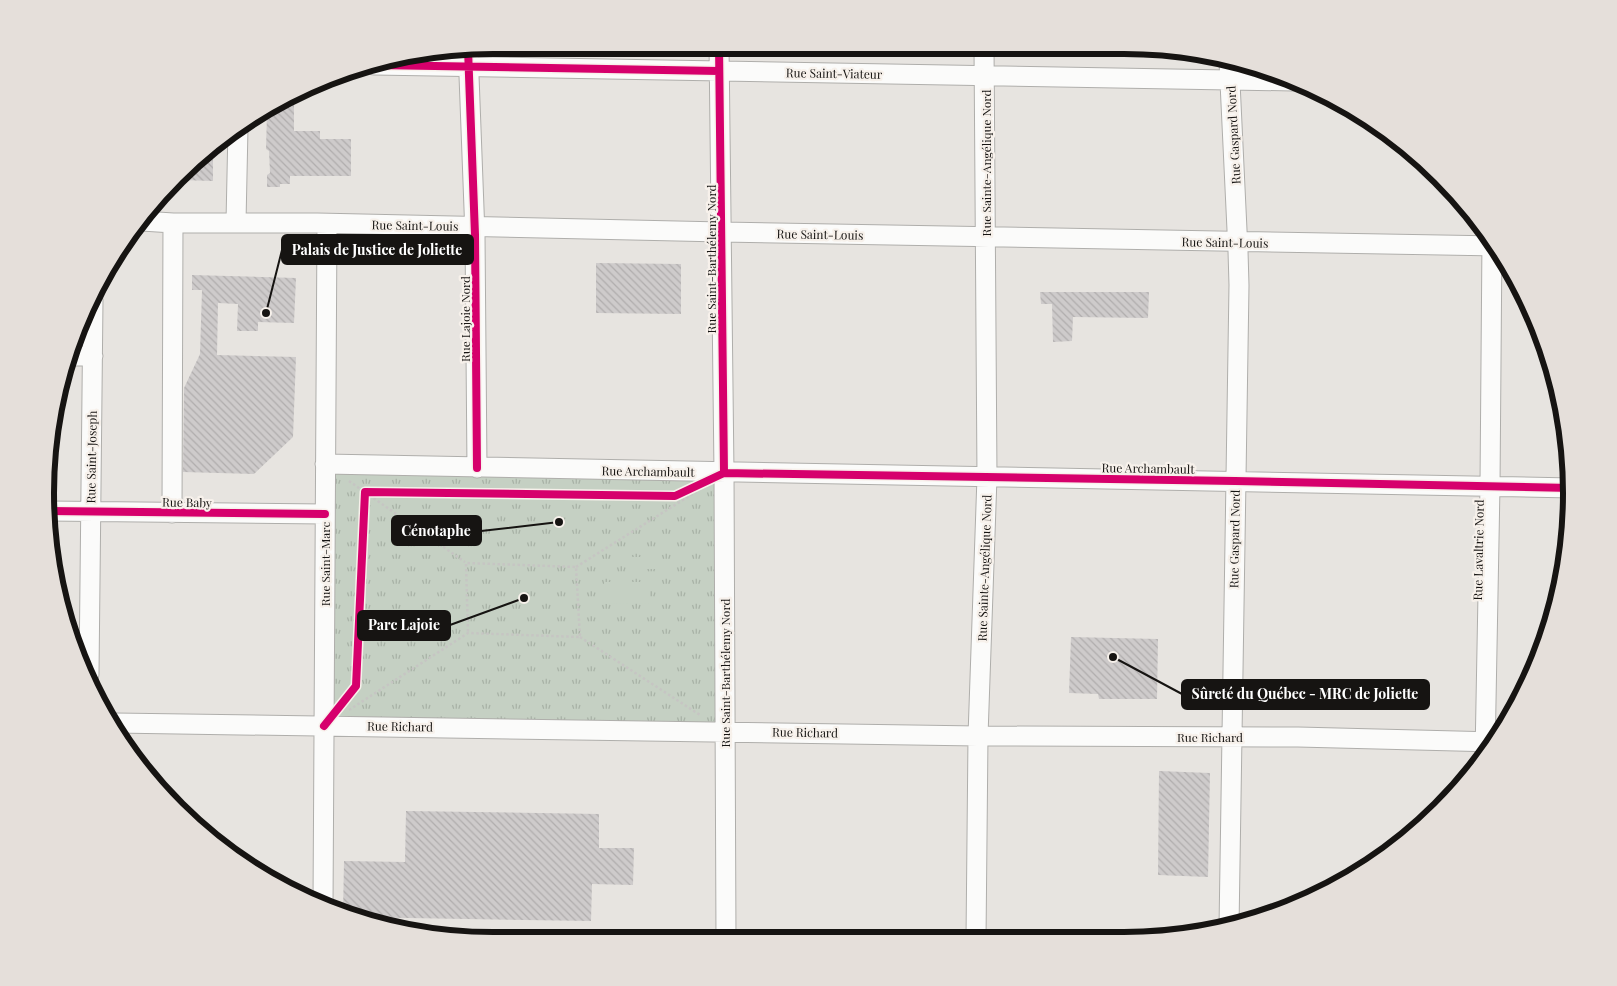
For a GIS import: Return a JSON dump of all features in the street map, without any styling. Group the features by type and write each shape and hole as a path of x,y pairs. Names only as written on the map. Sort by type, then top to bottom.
{"street":[{"name":"Rue Saint-Barthélemy Nord","path":"719,54 724,474 726,932"},
{"name":"Rue Sainte-Angélique Nord","path":"976,932 978,736 987,477 985,54"},
{"name":"Rue Saint-Viateur","path":"404,63 468,58 719,71 1275,81"},
{"name":"Rue Lajoie Nord","path":"468,58 475,227 477,468"},
{"name":"Rue Gaspard Nord","path":"1229,67 1238,242 1229,919"},
{"path":"236,222 238,136"},
{"name":"Rue Saint-Louis","path":"149,221 1238,242 1485,244"},
{"path":"172,513 173,223"},
{"name":"Rue Saint-Marc","path":"323,898 327,224"},
{"name":"Rue Lavaltrie Nord","path":"1489,737 1490,486 1494,257"},
{"name":"Rue Saint-Joseph","path":"89,666 93,312"},
{"path":"76,356 93,356"},
{"name":"Rue Archambault","path":"325,464 724,474 1563,488"},
{"name":"Rue Baby","path":"55,511 325,514"},
{"name":"Rue Richard","path":"119,723 978,736 1298,737 1483,746"}],"path":[{"path":"675,496 724,474"},
{"path":"349,481 466,563 576,567 724,474"},
{"path":"365,492 384,493"},
{"path":"364,502 365,492"},
{"path":"466,563 468,633"},
{"path":"576,567 580,637"},
{"path":"348,710 468,633 580,637 701,716"}],"green space":[{"path":"325,464 724,473 725,731 324,726"},
{"path":"632,557 658,557 658,569 632,569"},
{"path":"604,582 650,582 650,603 604,604"}],"building":[{"path":"294,102 294,131 320,131 320,139 351,139 351,176 290,176 290,184 280,184 280,187 267,187 267,175 270,173 269,151 266,149 267,117"},
{"path":"213,155 213,181 184,180"},
{"path":"596,263 681,264 681,314 596,313"},
{"path":"192,275 296,278 294,323 258,322 258,331 237,331 238,304 218,303 217,355 296,357 293,437 254,474 183,472 184,388 200,354 202,290 192,290"},
{"path":"1040,292 1149,292 1148,318 1073,317 1072,341 1053,342 1052,304 1041,304"},
{"path":"1071,637 1158,639 1157,699 1099,699 1098,694 1069,693"},
{"path":"1159,771 1210,773 1208,877 1158,875"},
{"path":"406,811 599,814 599,848 634,848 633,885 592,884 591,921 381,918 343,906 344,861 405,862"}],"cycle path":[{"path":"719,54 724,473"},
{"path":"468,55 475,235 477,468"},
{"path":"394,65 719,71"},
{"path":"324,726 356,686 365,492 675,496 724,473 1563,488"},
{"path":"55,511 325,514"}],"place":[{"name":"Palais de Justice de Joliette","path":"266,313"},
{"name":"Cénotaphe","path":"559,522"},
{"name":"Parc Lajoie","path":"524,598"},
{"name":"Sûreté du Québec - MRC de Joliette","path":"1113,657"}]}
